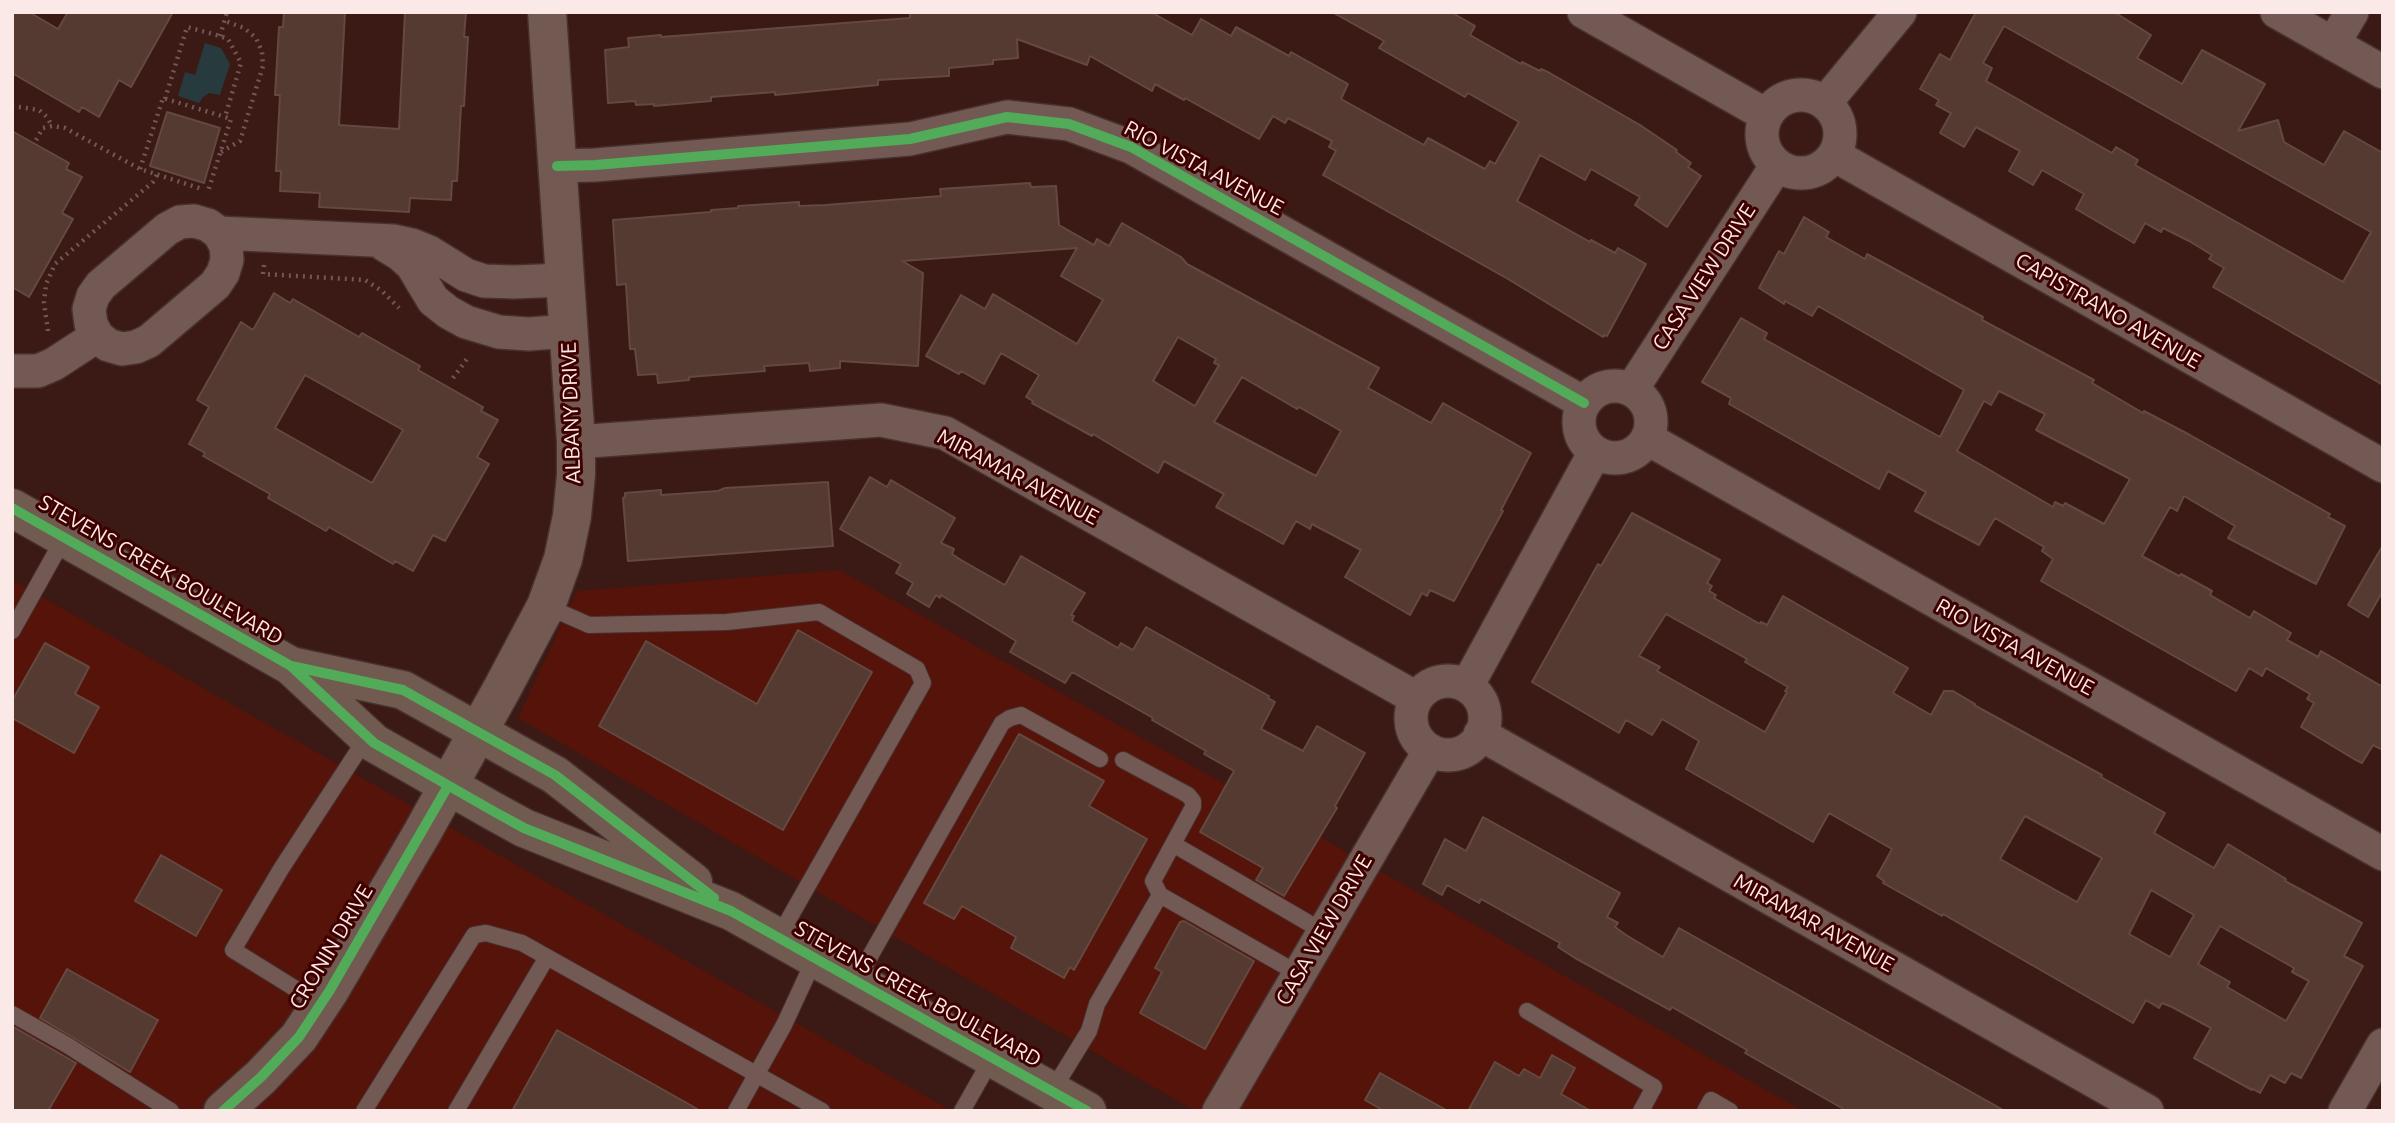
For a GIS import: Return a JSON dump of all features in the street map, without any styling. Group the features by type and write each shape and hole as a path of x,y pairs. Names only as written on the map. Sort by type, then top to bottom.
{"main road":[{"name":"STEVENS CREEK BOULEVARD","path":"12,508 291,666 374,743 449,786 524,828 731,911"},
{"name":"STEVENS CREEK BOULEVARD","path":"291,666 403,690 555,775 731,911 1087,1111"}],"street":[{"name":"ALBANY DRIVE","path":"449,786 546,606 563,559 572,516 576,442 547,12"},
{"path":"1584,12 1766,115"},
{"path":"1825,103 1899,12"},
{"path":"2277,12 2383,72"},
{"path":"2333,44 2352,12"},
{"path":"1800,95 1825,103 1835,114 1840,128 1840,142 1834,155 1814,172 1788,172 1777,165 1767,155 1762,142 1766,115 1786,98 1800,95"},
{"name":"RIO VISTA AVENUE","path":"557,166 910,139 1007,117 1069,124 1131,147 1584,404"},
{"name":"CAPISTRANO AVENUE","path":"1834,155 2383,466"},
{"name":"CASA VIEW DRIVE","path":"1632,389 1777,165"},
{"path":"194,221 208,225 219,233 226,246 227,260 223,273 215,285 149,341 122,349 108,345 97,336 90,324 89,310 93,296 102,285 167,229 180,222 194,221"},
{"path":"219,233 394,242 429,252 447,265 484,281 565,280"},
{"path":"377,242 401,255 412,265 428,293 448,312 466,322 499,332 529,334 569,331"},
{"path":"428,293 447,265"},
{"path":"12,371 38,371 54,364 97,336"},
{"path":"1605,387 1632,389 1648,405 1651,416 1648,439 1640,449 1618,458 1595,452 1585,442 1580,430 1579,416 1584,404 1592,393 1605,387"},
{"name":"MIRAMAR AVENUE","path":"576,442 881,420 945,433 1416,698"},
{"name":"RIO VISTA AVENUE","path":"1648,439 2383,854"},
{"path":"1467,686 1595,452"},
{"path":"1442,681 1454,681 1467,686 1479,698 1484,709 1480,734 1467,749 1455,754 1430,750 1415,735 1411,723 1411,710 1416,698 1430,685 1442,681"},
{"name":"MIRAMAR AVENUE","path":"1480,734 2147,1111"},
{"name":"CASA VIEW DRIVE","path":"1219,1111 1430,750"},
{"name":"CRONIN DRIVE","path":"235,1107 299,1037 449,786"},
{"path":"2346,1111 2383,1045"}],"lane":[{"path":"12,631 65,537"},
{"path":"546,606 589,625 727,622 819,612 917,669 923,683 778,938"},
{"path":"856,981 1002,723 1021,715 1100,759"},
{"path":"320,1004 233,950 281,869 367,737"},
{"path":"1124,760 1188,795 1193,801 1193,807 1153,881 1160,895 1299,974"},
{"path":"1173,844 1324,932"},
{"path":"1052,1091 1089,1031 1097,1004 1160,895"},
{"path":"364,1111 474,935 501,936 522,943 821,1111"},
{"path":"456,1111 547,957"},
{"path":"736,1111 784,1026 815,958"},
{"path":"1527,1011 1654,1087 1641,1111"},
{"path":"12,1014 67,1045 171,1111"},
{"path":"962,1111 992,1058"},
{"path":"1705,1111 1711,1100 1730,1111"}],"path":[{"path":"220,36 227,12"},
{"path":"221,152 240,141 262,66 262,52 256,38 244,28 225,21"},
{"path":"140,169 187,27 228,39 241,63 225,117"},
{"path":"165,99 231,119 208,191"},
{"path":"12,106 39,110 52,126"}],"shaded area":[{"path":"839,570 1281,815 1803,1111 1195,1111 518,718 577,591"},
{"path":"12,580 922,1094 952,1111 12,1111"}],"water":[{"path":"205,43 221,48 230,64 220,95 209,93 199,103 178,96 185,72 195,75"}],"building":[{"path":"12,12 29,12 58,29 68,12 173,12 131,87 119,80 99,117 82,107 79,112 12,73"},
{"path":"284,12 345,12 339,125 399,129 405,12 466,12 464,37 468,37 464,106 461,106 457,181 452,181 451,200 410,198 409,212 319,207 320,193 280,191 281,171 276,171 280,95 275,95 279,27 283,27"},
{"path":"910,12 1151,12 1192,35 1201,19 1231,36 1236,27 1289,56 1291,52 1348,84 1341,99 1424,145 1428,138 1485,169 1490,161 1495,164 1519,122 1468,93 1465,97 1379,48 1384,41 1332,12 1451,12 1475,26 1470,35 1521,64 1522,62 1548,72 1640,125 1677,150 1676,152 1691,163 1688,167 1701,176 1667,227 1635,205 1640,197 1591,169 1585,180 1540,155 1517,201 1590,242 1591,240 1615,253 1618,248 1646,264 1607,336 1603,337 1508,279 1323,175 1336,151 1329,147 1332,141 1288,118 1285,123 1273,116 1259,139 1185,98 1184,100 1155,84 1152,91 1090,56 1087,65 1017,39 1018,58 993,60 993,64 949,68 949,76 878,80 878,85 775,95 775,92 711,97 711,101 654,106 636,105 635,101 608,103 605,50 629,47 628,38 910,18"},
{"path":"1976,12 2114,12 2151,35 2137,58 2182,84 2202,50 2265,84 2238,131 2278,120 2284,142 2324,165 2344,131 2383,153 2383,385 2213,287 2224,268 2209,259 2212,255 2189,241 2163,228 2161,232 2145,223 2134,243 2076,209 2084,194 2042,170 2033,185 2009,171 2020,151 1976,127 1964,147 1940,133 1951,113 1936,105 1939,100 1920,89 1940,54 1950,60","holes":["2004,26 2371,232 2343,282 2135,165 2138,160 2116,147 2112,153 1986,81 1992,68 1983,63"]},
{"path":"167,112 220,128 204,183 150,166"},
{"path":"12,131 69,163 66,169 82,177 62,213 73,219 29,297 12,287"},
{"path":"1030,183 1031,187 1056,186 1059,225 1094,245 1097,239 1109,246 1122,223 1181,257 1187,264 1379,368 1368,388 1431,423 1443,403 1531,453 1454,601 1430,590 1427,596 1422,593 1410,615 1345,577 1361,550 1312,524 1310,529 1296,521 1283,544 1216,507 1224,494 1164,461 1158,473 1093,434 1092,436 1032,403 1033,401 1026,397 1039,375 1001,353 984,384 926,356 961,295 985,309 993,294 1077,344 1103,300 1061,276 1077,248 902,261 923,273 918,366 840,361 840,368 810,371 809,363 764,366 765,371 689,377 689,380 658,383 657,374 638,375 635,349 630,349 626,284 617,285 613,220 711,212 738,206 799,202 799,206 825,205 941,196 940,189","holes":["1178,337 1216,359 1214,363 1219,365 1195,406 1153,381","1242,377 1341,431 1316,476 1214,422"]},
{"path":"1804,217 1829,232 1826,237 1865,259 1867,254 1983,317 1982,320 2094,380 2092,383 2143,413 2144,411 2190,435 2330,514 2328,517 2345,526 2316,584 2228,538 2235,526 2184,496 2177,511 2170,507 2142,556 2212,591 2210,595 2250,618 2254,611 2291,633 2287,640 2318,657 2321,651 2383,687 2383,750 2373,745 2362,763 2354,759 2301,727 2314,703 2307,699 2310,694 2266,668 2262,676 2249,668 2236,691 2041,581 2053,559 2042,551 2044,547 1995,518 1979,545 1915,511 1926,492 1888,471 1879,489 1729,404 1731,398 1702,382 1741,318 1767,333 1764,339 1940,437 1964,390 1818,306 1812,316 1785,301 1784,304 1759,288 1779,251 1784,254","holes":["1999,391 2045,414 2036,430 2130,479 2104,524 2065,503 2063,506 2055,502 2053,507 1957,451 1984,401 1991,405"]},
{"path":"274,293 290,303 293,299 359,337 362,333 420,366 418,370 483,407 481,411 498,420 477,457 489,464 445,541 433,535 413,571 395,561 393,564 329,527 326,531 268,498 270,494 203,456 205,453 189,444 209,407 197,400 241,322 253,330","holes":["305,375 403,430 372,483 275,428"]},
{"path":"870,477 887,487 891,480 955,518 941,543 954,549 952,554 961,560 1005,585 1021,556 1085,593 1071,615 1074,616 1072,621 1118,648 1121,643 1133,650 1146,627 1269,696 1268,698 1275,702 1261,729 1303,751 1317,726 1365,753 1335,806 1337,808 1284,896 1256,880 1263,868 1200,832 1234,771 1204,754 1206,751 1152,720 1153,718 1072,672 1065,683 1010,652 1016,641 941,595 940,598 936,595 929,607 907,594 913,583 896,573 901,564 840,529"},
{"path":"828,482 833,546 628,561 623,498 625,493 661,490 661,495"},
{"path":"1632,513 1720,560 1707,583 1712,586 1709,591 1716,595 1714,598 1760,624 1761,622 1767,625 1783,596 1908,668 1893,693 1931,715 1944,691 1953,691 2165,813 2154,833 2214,868 2228,844 2286,879 2285,881 2362,923 2344,956 2363,966 2301,1078 2291,1073 2285,1083 2270,1075 2260,1093 2252,1090 2194,1058 2211,1028 2172,1007 2162,1003 2159,1008 2146,1000 2133,1023 1943,914 1942,916 1883,883 1877,876 1892,849 1829,813 1813,842 1686,769 1699,741 1662,719 1652,735 1626,720 1619,733 1532,682 1598,564 1601,566","holes":["1666,614 1747,659 1745,662 1788,687 1785,691 1787,692 1765,732 1657,671 1660,667 1639,656","2025,816 2102,858 2077,902 2000,859","2151,890 2194,915 2170,957 2129,934","2220,926 2294,968 2292,972 2309,981 2286,1021 2227,987 2230,982 2198,964"]},
{"path":"2383,545 2383,591 2368,617 2348,605"},
{"path":"798,630 872,672 783,830 599,726 646,641 757,704"},
{"path":"45,643 89,667 75,694 99,707 74,753 12,718 12,701"},
{"path":"1019,734 1104,781 1089,806 1147,839 1074,970 1070,967 1064,978 1011,948 1016,937 962,906 954,919 924,903"},
{"path":"1483,817 1620,893 1607,917 1618,923 1615,927 1626,935 1663,957 1679,928 2005,1111 1847,1111 1745,1053 1747,1050 1672,1007 1670,1010 1575,958 1558,947 1560,943 1481,899 1479,903 1447,885 1442,895 1423,884 1445,839 1466,851"},
{"path":"161,855 222,890 196,936 135,901"},
{"path":"1184,921 1254,961 1205,1049 1140,1013 1162,972 1155,968 1180,922"},
{"path":"67,969 158,1020 130,1072 40,1018"},
{"path":"12,1026 76,1063 48,1111 12,1111"},
{"path":"557,1030 701,1111 512,1111"},
{"path":"1552,1055 1575,1068 1561,1094 1591,1111 1468,1111 1495,1062 1519,1076 1524,1069 1540,1078"},
{"path":"1380,1073 1448,1111 1384,1111 1365,1100"}],"cycle path":[{"path":"557,166 910,139 1007,117 1069,124 1131,147 1584,403"},
{"path":"12,508 291,666 374,743 493,811 524,828 731,911 1087,1111"},
{"path":"291,666 403,690 555,775 714,898"},
{"path":"223,1111 261,1077 299,1037 330,990 448,786"}]}
